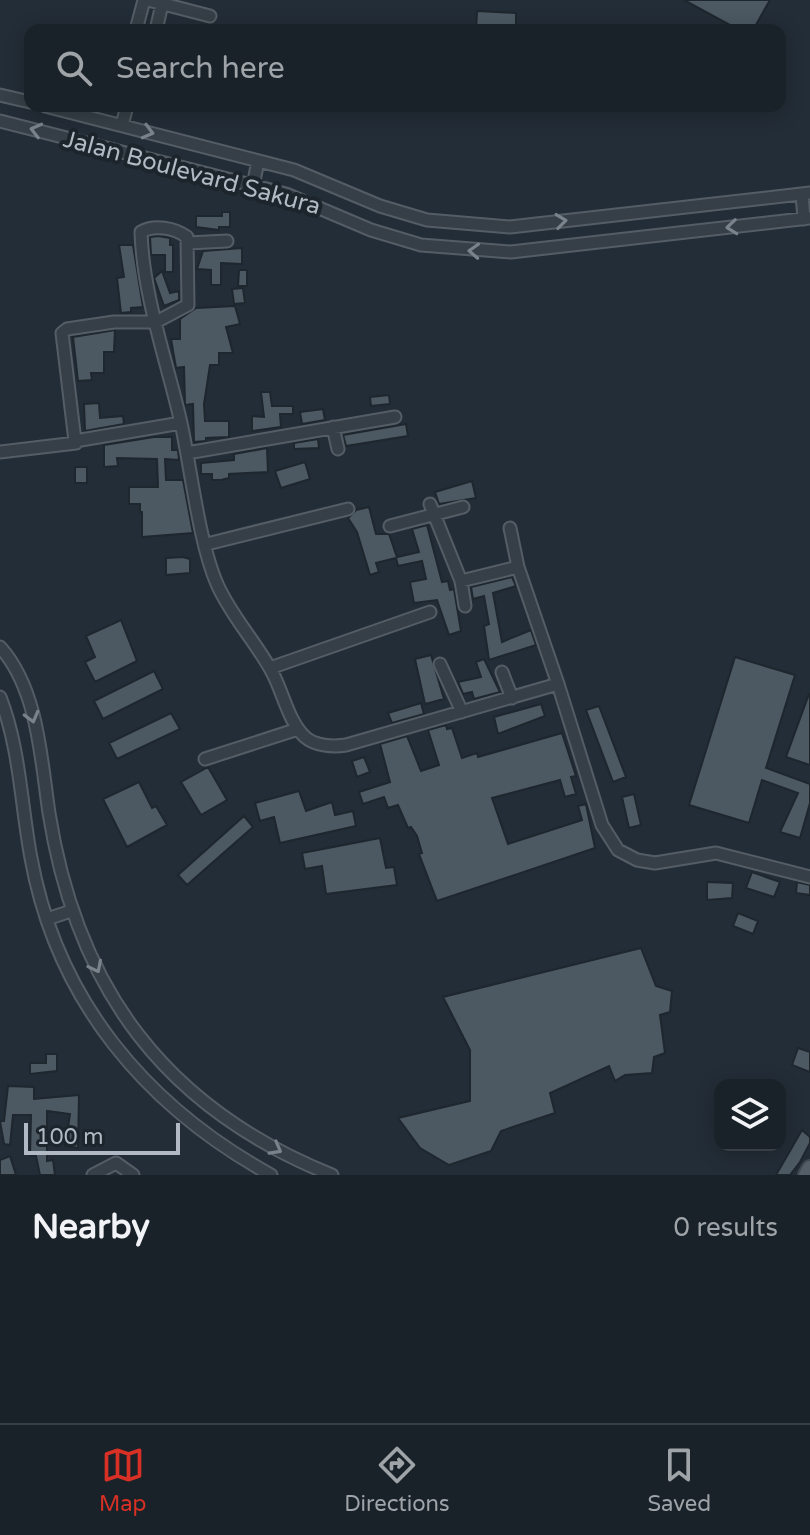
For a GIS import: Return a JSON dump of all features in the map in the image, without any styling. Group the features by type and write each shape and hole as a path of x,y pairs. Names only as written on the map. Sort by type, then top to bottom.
{"main road":[{"path":"806,1175 810,1168"}],"street":[{"path":"138,24 146,0 210,16"},
{"path":"158,24 163,2"},
{"path":"0,95 24,101"},
{"name":"Jalan Boulevard Sakura","path":"69,112 307,175 380,206 427,220 470,226 510,227 806,193"},
{"path":"122,125 125,112"},
{"name":"Jalan Boulevard Sakura","path":"0,121 253,186 323,208 371,230 421,245 468,251 511,252 807,219"},
{"path":"253,186 258,161"},
{"path":"806,193 807,219"},
{"path":"76,443 62,333 67,329 114,322 156,322 188,305 188,243 177,230 149,228 141,232 156,322 216,582 270,668 298,729 308,740 334,747 558,684"},
{"path":"188,243 227,241"},
{"path":"187,453 395,417"},
{"path":"0,452 76,443 181,423"},
{"path":"333,427 338,449"},
{"path":"390,526 432,510 463,507"},
{"path":"207,544 348,509"},
{"path":"432,510 461,581 465,606"},
{"path":"510,528 518,567 602,825 618,850 637,860 655,863 716,853 810,877"},
{"path":"461,581 518,567"},
{"path":"270,668 430,612"},
{"path":"0,647 25,691 37,734 56,856 71,911 121,1015 158,1061 247,1133 332,1175"},
{"path":"440,664 462,712"},
{"path":"502,672 512,698"},
{"path":"0,697 12,740 31,861 47,919 99,1029 140,1078 185,1119 233,1154 271,1175"},
{"path":"205,759 298,729"},
{"path":"47,919 71,911"},
{"path":"93,1175 116,1163 133,1175"}],"building":[{"path":"684,0 770,0 756,24 728,24"},
{"path":"477,11 516,13 516,24 476,24"},
{"path":"222,212 230,212 230,227 219,227 219,230 196,227 196,216 222,216"},
{"path":"150,237 170,238 170,245 173,245 173,272 165,272 165,255 151,255"},
{"path":"119,245 133,245 143,307 131,308 131,312 121,313 117,278 124,277"},
{"path":"242,248 242,264 221,263 221,285 211,285 211,270 197,269 203,251"},
{"path":"239,270 247,270 247,286 238,286"},
{"path":"162,271 170,293 179,291 179,300 164,306 154,278"},
{"path":"243,288 245,303 234,304 232,289"},
{"path":"235,306 240,324 226,327 233,353 219,353 219,365 210,365 204,404 205,421 229,421 229,437 194,442 193,404 185,405 184,367 176,368 171,339 180,339 180,319 196,308"},
{"path":"115,330 114,352 104,352 104,373 91,373 92,380 78,381 73,337"},
{"path":"261,392 270,392 272,406 293,406 293,414 280,414 281,427 252,431 252,416 264,417"},
{"path":"389,395 390,404 371,406 370,397"},
{"path":"99,403 100,418 123,416 124,424 85,431 84,404"},
{"path":"323,409 325,420 302,424 300,412"},
{"path":"406,424 408,436 346,446 343,435"},
{"path":"172,437 172,450 178,450 179,460 165,459 166,480 183,480 193,533 142,537 140,504 129,504 129,487 158,487 157,459 117,458 118,466 104,467 104,445"},
{"path":"318,439 319,448 294,449 294,443"},
{"path":"267,448 268,472 229,474 229,478 221,480 212,480 212,474 201,474 201,463 234,460 234,454"},
{"path":"305,462 310,479 281,488 275,471"},
{"path":"75,467 87,467 87,483 75,483"},
{"path":"472,481 476,498 439,504 435,492"},
{"path":"369,507 376,534 389,534 397,557 419,552 412,529 427,525 442,582 448,581 450,590 454,589 461,631 449,635 437,600 414,603 410,582 426,579 422,561 398,566 396,558 376,563 379,572 370,575 357,532 348,518 356,510"},
{"path":"166,558 190,559 190,573 166,575"},
{"path":"512,577 516,586 493,593 502,642 531,630 536,645 489,660 484,626 489,624 484,596 473,599 471,587"},
{"path":"121,620 137,661 95,682 85,662 95,657 86,636"},
{"path":"431,655 444,699 425,704 415,659"},
{"path":"735,657 795,675 766,768 810,784 810,803 800,838 780,832 798,793 762,780 749,823 689,805"},
{"path":"484,659 500,692 474,699 472,692 463,694 458,682 481,677 476,662"},
{"path":"154,671 163,689 103,719 94,701"},
{"path":"810,694 810,765 786,757"},
{"path":"421,703 424,714 392,723 388,713"},
{"path":"541,704 545,716 498,734 494,717"},
{"path":"599,706 626,777 613,782 586,710"},
{"path":"171,713 180,729 117,759 109,743"},
{"path":"446,725 447,729 452,728 462,758 477,753 478,757 562,733 576,776 571,777 576,794 565,797 560,780 492,798 508,844 582,820 578,806 586,804 595,848 437,901 419,854 422,853 417,836 411,827 408,828 398,805 388,808 384,797 363,804 359,792 390,782 380,744 407,736 421,771 439,765 428,730"},
{"path":"364,757 370,772 357,777 352,761"},
{"path":"208,767 227,800 201,815 181,782"},
{"path":"139,782 152,808 156,806 167,825 127,847 103,799"},
{"path":"299,791 306,811 332,802 335,815 353,811 356,826 280,843 274,817 260,821 255,803"},
{"path":"634,794 641,825 629,828 622,797"},
{"path":"244,816 253,827 187,885 178,875"},
{"path":"380,838 386,868 394,867 397,885 326,894 322,866 305,869 302,853"},
{"path":"752,872 780,882 774,897 746,888"},
{"path":"707,882 733,883 732,898 707,900"},
{"path":"797,882 810,885 810,895 796,893"},
{"path":"738,913 758,921 753,934 733,926"},
{"path":"641,948 656,986 672,991 670,1012 660,1015 665,1053 654,1057 652,1073 625,1075 615,1081 609,1066 550,1093 555,1113 501,1131 491,1151 449,1165 420,1148 398,1118 470,1101 470,1050 443,997"},
{"path":"798,1048 810,1052 810,1072 792,1065"},
{"path":"46,1054 57,1054 57,1071 30,1074 30,1063 46,1063"},
{"path":"8,1086 34,1087 34,1099 79,1095 78,1148 65,1146 70,1114 47,1111 47,1161 53,1160 55,1175 40,1175 36,1156 30,1156 31,1115 13,1115 10,1145 4,1144 0,1121 4,1121"},
{"path":"802,1130 810,1137 810,1143 800,1162 790,1175 776,1175"},
{"path":"10,1156 16,1175 0,1175 0,1160"}]}
